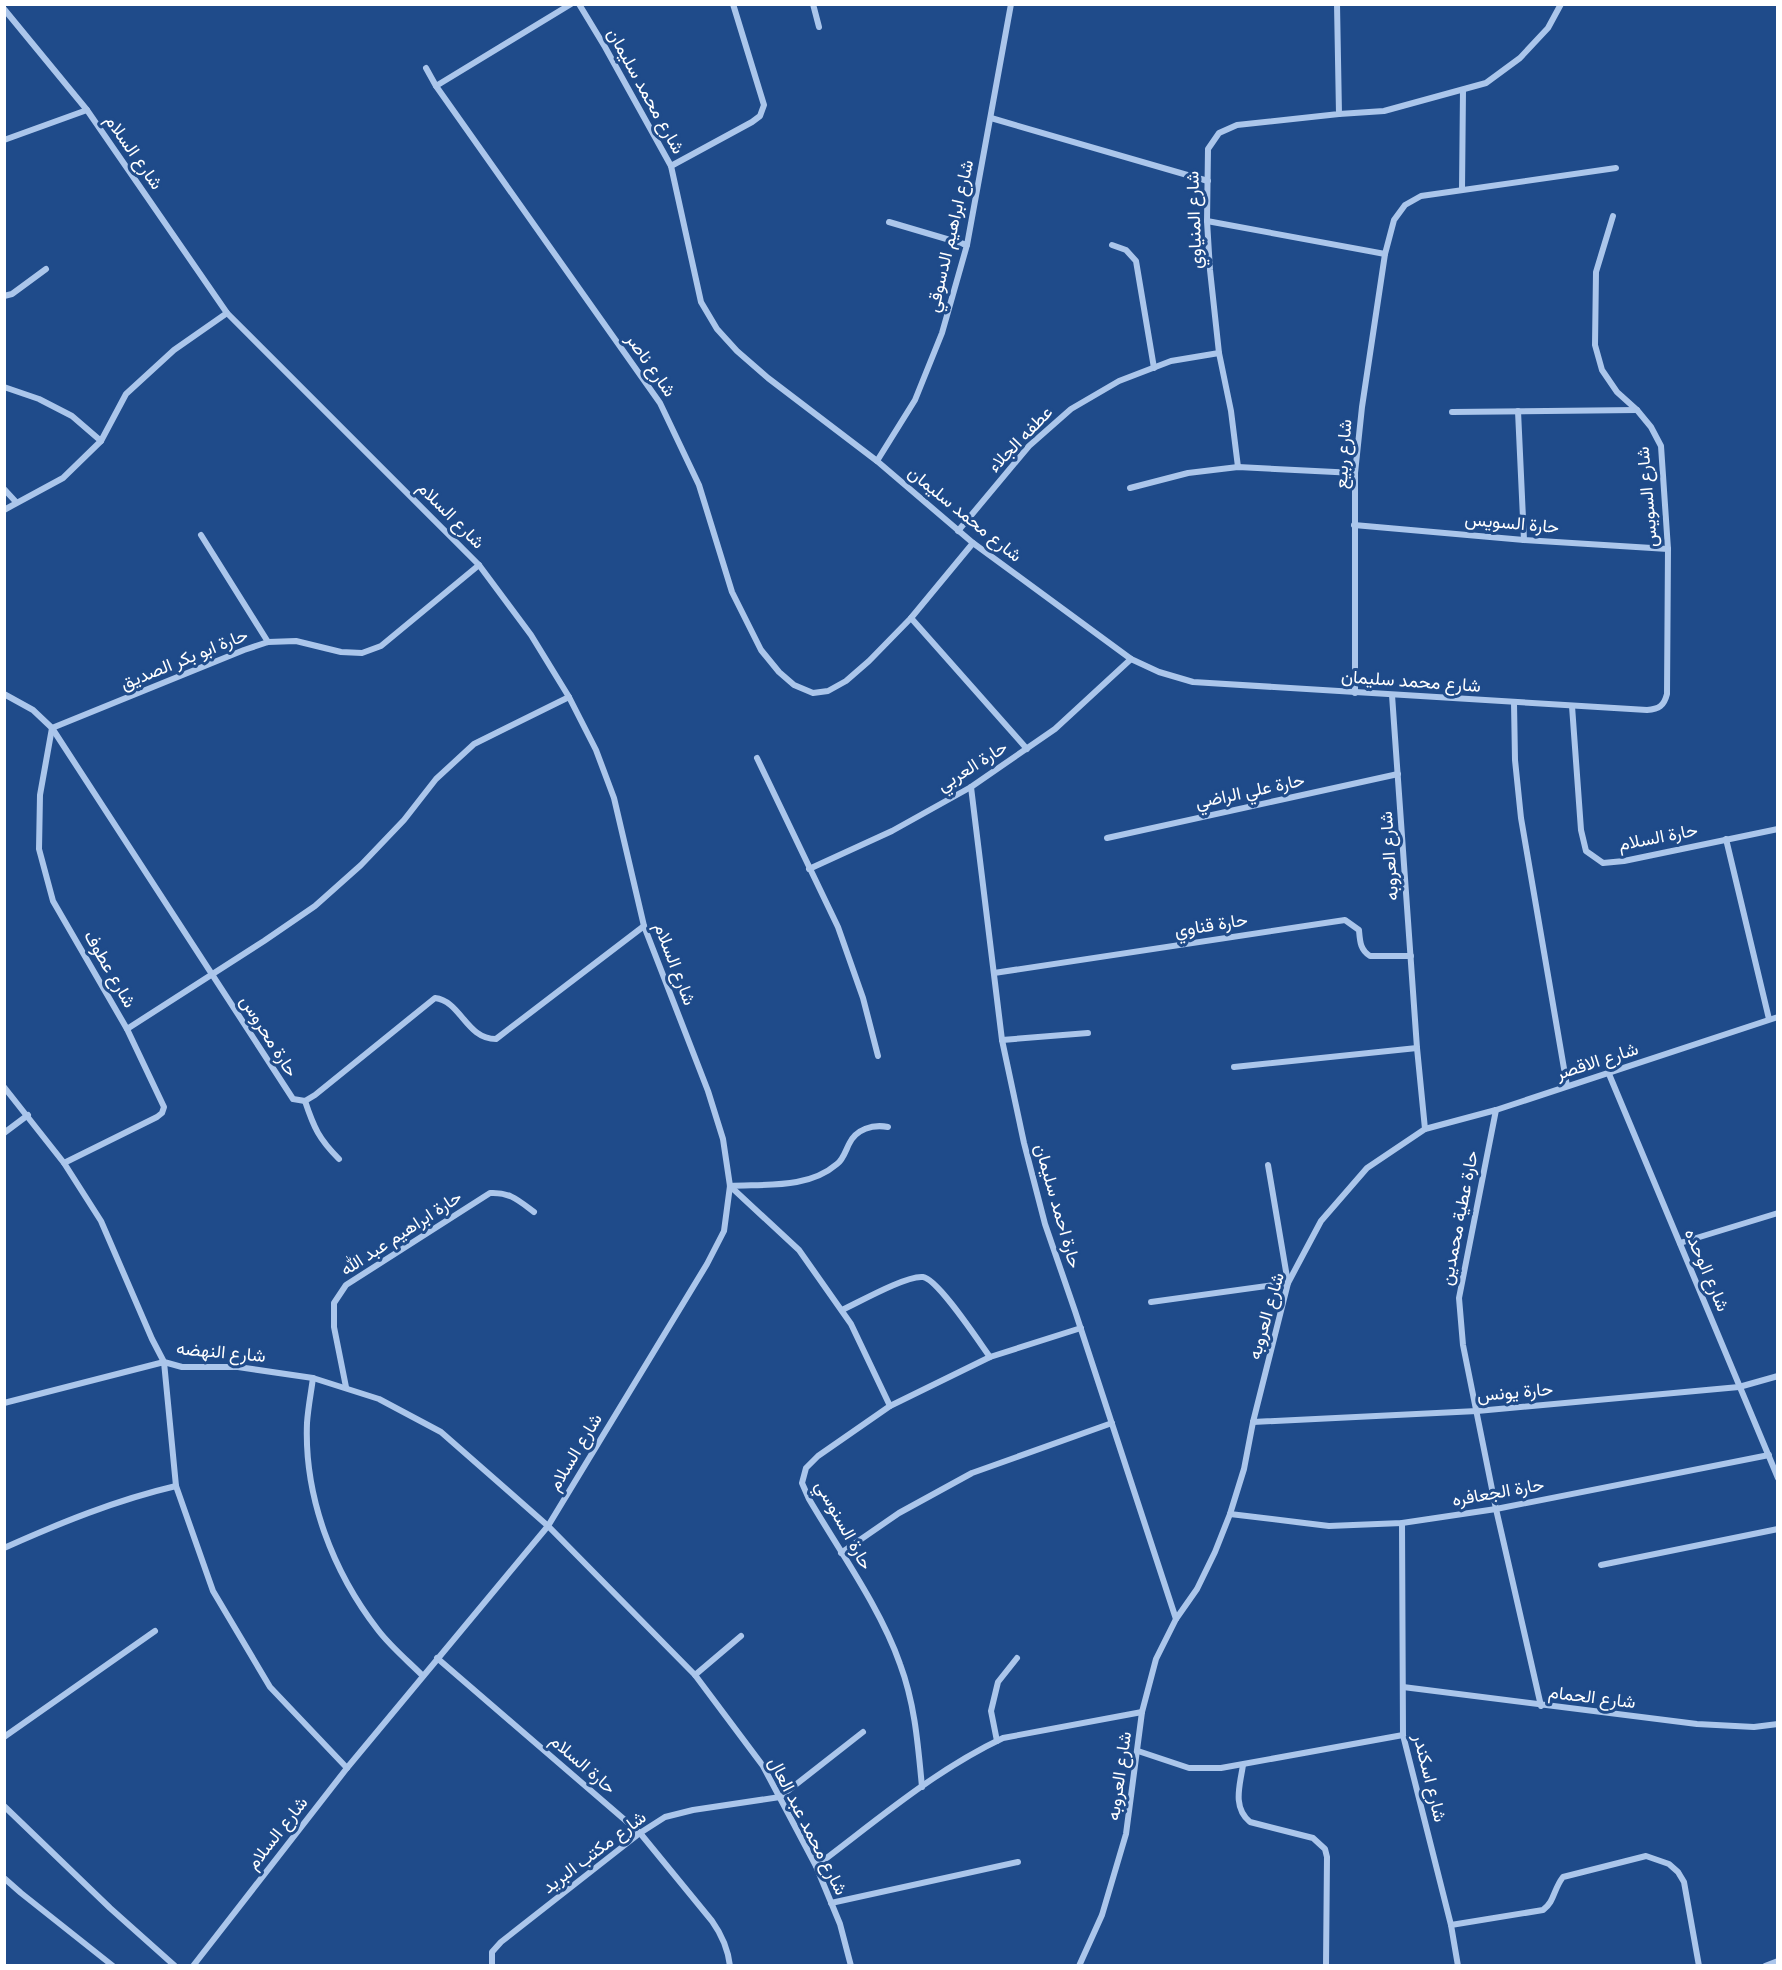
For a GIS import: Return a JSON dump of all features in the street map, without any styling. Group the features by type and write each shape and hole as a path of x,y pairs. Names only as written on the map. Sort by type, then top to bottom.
{"street":[{"path":"436,86 571,4"},
{"name":"شارع محمد سليمان","path":"579,4 671,166 701,302 717,328 737,351 768,378 877,461 973,543 1131,659 1159,672 1193,682 1572,706"},
{"path":"671,166 760,116 764,105 733,4"},
{"path":"813,4 819,27"},
{"name":"شارع ابراهيم الدسوقي","path":"877,461 915,400 942,333 967,245 1011,4"},
{"path":"1337,4 1339,114"},
{"name":"شارع المنياوي","path":"1238,466 1231,411 1219,353 1207,221 1208,149 1219,133 1237,125 1384,111 1486,83 1520,58 1548,28 1561,4"},
{"name":"شارع السلام","path":"4,9 87,110 227,313 479,565 531,635 569,697 596,750 614,798 644,927 708,1091 723,1139 730,1186 724,1231 707,1264 548,1526 347,1768 193,1965"},
{"name":"شارع ناصر","path":"426,68 436,86 660,403 699,485 732,592 761,650 779,672 794,685 813,693 828,691 846,681 869,661 911,618"},
{"path":"1463,90 1462,189 1616,168"},
{"path":"4,140 87,110"},
{"path":"991,118 1208,181"},
{"name":"شارع ربيع","path":"1355,693 1355,473 1362,407 1385,254 1394,220 1405,205 1421,196 1462,189"},
{"name":"شارع السويس","path":"1572,706 1658,709 1665,703 1667,694 1668,549 1661,446 1651,427 1637,410 1617,392 1602,370 1595,345 1596,272 1613,216"},
{"path":"1207,221 1385,254"},
{"path":"889,222 967,245"},
{"path":"1112,245 1126,250 1136,261 1154,368"},
{"path":"4,296 12,294 45,269"},
{"path":"4,510 63,478 101,441 126,394 174,350 227,313"},
{"name":"عطفه الجلاء","path":"958,531 1029,446 1071,409 1119,381 1172,361 1219,353"},
{"path":"4,387 39,399 72,416 101,441"},
{"path":"1452,412 1637,410"},
{"path":"1518,411 1524,540"},
{"path":"1130,488 1188,473 1238,466 1355,473"},
{"path":"4,489 16,502"},
{"name":"حارة السويس","path":"1354,525 1524,540 1668,549"},
{"path":"201,535 268,642"},
{"path":"973,543 911,618 1027,749"},
{"name":"حارة ابو بكر الصديق","path":"52,728 268,642 297,641 341,652 362,653 381,646 479,565"},
{"name":"حارة العربي","path":"809,869 892,831 971,788 1055,729 1131,659"},
{"name":"حارة محروس","path":"4,694 33,710 52,728 285,1089 292,1099 305,1101"},
{"name":"شارع العروبه","path":"1079,1965 1102,1916 1126,1834 1142,1712 1156,1659 1176,1619 1197,1589 1230,1514 1244,1469 1253,1422 1288,1283 1321,1221 1367,1168 1425,1129 1417,1048 1392,695"},
{"path":"127,1029 213,975 315,906 361,866 404,820 436,779 474,744 569,697"},
{"path":"1514,702 1515,760 1521,818 1567,1086"},
{"name":"حارة السلام","path":"1572,706 1581,830 1586,851 1603,863 1624,861 1778,829"},
{"name":"شارع عطوف","path":"52,728 40,795 39,849 53,901 127,1029 164,1107 162,1113 157,1117 64,1163"},
{"path":"757,758 841,937 863,998 878,1056"},
{"name":"حارة علي الراضي","path":"1107,837 1398,774"},
{"name":"حارة احمد سليمان","path":"971,788 1002,1040 1024,1143 1045,1224 1176,1619"},
{"path":"1726,839 1769,1019"},
{"name":"حارة قناوي","path":"994,973 1345,920 1359,930 1361,947 1370,956 1411,956"},
{"path":"339,1159 324,1144 314,1128 305,1101 435,998 443,999 449,1004 478,1034 486,1039 496,1039 644,927"},
{"name":"شارع الاقصر","path":"1425,1129 1496,1110 1778,1017"},
{"path":"1002,1040 1088,1033"},
{"path":"1234,1067 1417,1048"},
{"name":"شارع الوحده","path":"1609,1074 1778,1478"},
{"name":"شارع النهضه","path":"4,1087 64,1163 101,1221 164,1362 182,1367 238,1367 313,1378 379,1399 441,1432 548,1526"},
{"name":"حارة عطية محمدين","path":"1496,1110 1459,1298 1463,1345 1496,1509 1541,1706"},
{"path":"4,1133 28,1115"},
{"path":"730,1186 801,1183 839,1163 851,1140 862,1129 879,1125 888,1127"},
{"path":"1151,1302 1288,1283 1268,1165"},
{"path":"730,1186 799,1250 851,1324 890,1406"},
{"name":"حارة ابراهيم عبد الله","path":"346,1387 334,1327 334,1303 346,1285 490,1192 504,1192 518,1199 534,1212"},
{"path":"1680,1243 1778,1213"},
{"path":"842,1310 909,1278 924,1277 937,1285 990,1357"},
{"name":"حارة السنوسي","path":"922,1787 916,1725 900,1664 873,1607 809,1499 802,1483 806,1468 818,1456 890,1406 990,1357 1081,1328"},
{"path":"4,1403 164,1362 176,1486 213,1591 270,1687 347,1768"},
{"name":"حارة يونس","path":"1253,1422 1477,1411 1739,1387 1778,1376"},
{"path":"313,1378 307,1423 309,1462 320,1522 344,1581 379,1632 423,1676"},
{"path":"841,1554 899,1513 972,1473 1112,1423"},
{"name":"حارة الجعافره","path":"1230,1514 1329,1526 1402,1523 1496,1509 1769,1455"},
{"path":"4,1548 66,1521 142,1494 176,1486"},
{"name":"شارع اسكندر","path":"1402,1523 1403,1735 1451,1925 1458,1965"},
{"name":"شارع محمد عبد العال","path":"548,1526 695,1675 763,1766 816,1866 840,1924 851,1965"},
{"path":"1601,1565 1778,1529"},
{"path":"4,1737 155,1631"},
{"path":"695,1675 741,1636"},
{"name":"حارة السلام","path":"437,1658 640,1833 712,1921 722,1936 729,1954 730,1965"},
{"path":"997,1741 991,1711 998,1682 1017,1658"},
{"name":"شارع الحمام","path":"1403,1687 1697,1724 1754,1727 1778,1724"},
{"path":"816,1866 966,1756 1003,1738 1142,1712"},
{"name":"شارع مكتب البريد","path":"492,1965 492,1952 501,1942 640,1833 665,1817 693,1810 780,1797 863,1732"},
{"path":"1138,1750 1189,1768 1221,1768 1403,1735"},
{"path":"1243,1765 1238,1805 1244,1818 1250,1822 1313,1838 1325,1849 1327,1857 1326,1965"},
{"path":"4,1806 101,1900 175,1965"},
{"path":"1451,1925 1543,1910 1552,1904 1556,1886 1563,1877 1646,1856 1669,1864 1684,1882 1699,1965"},
{"path":"831,1903 1018,1862"},
{"path":"4,1878 113,1965"},
{"path":"1765,1965 1778,1961"}]}
